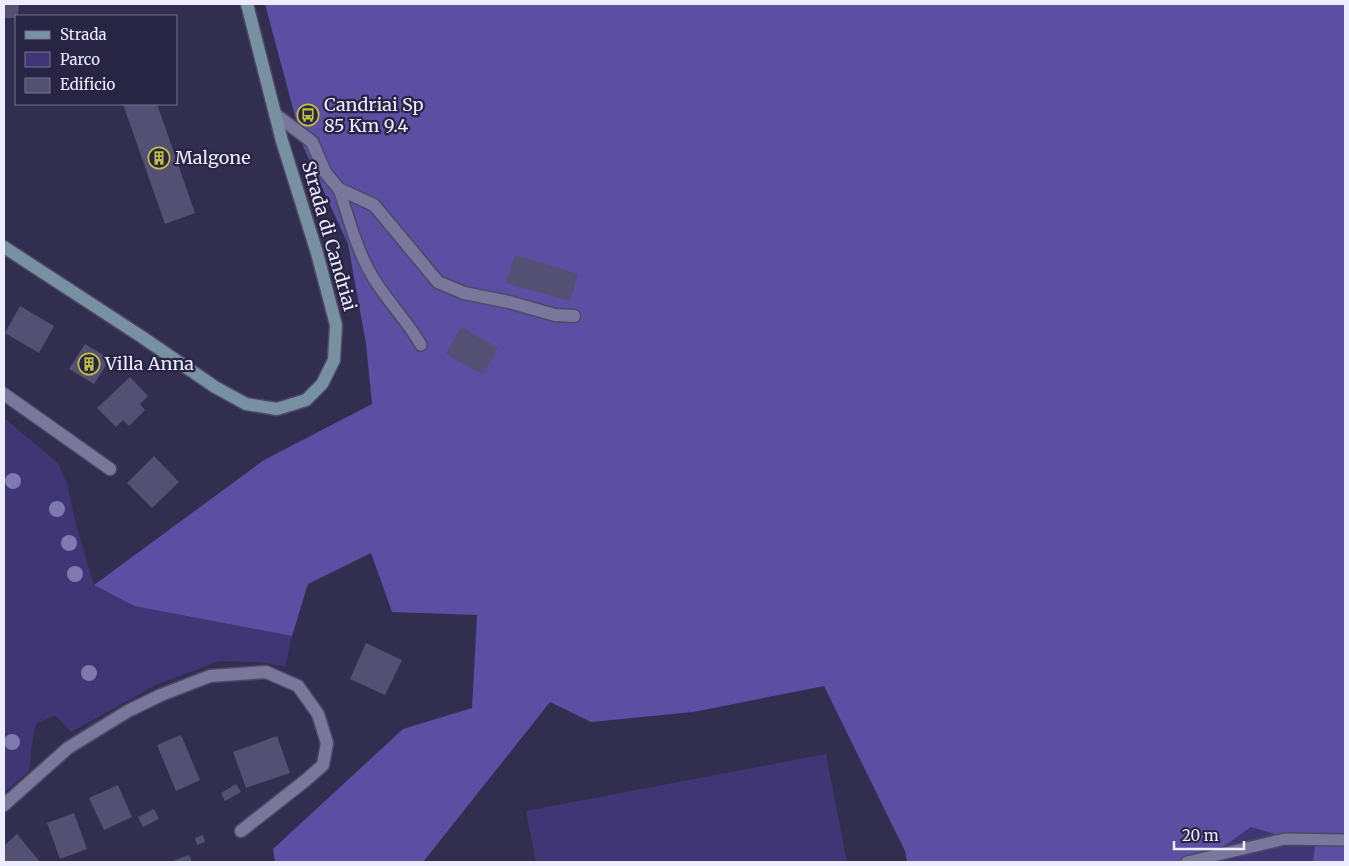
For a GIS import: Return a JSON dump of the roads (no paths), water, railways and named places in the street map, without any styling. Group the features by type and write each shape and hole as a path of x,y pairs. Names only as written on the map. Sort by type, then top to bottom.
{"main road":[{"name":"Strada di Candriai","path":"4,247 215,387 246,404 277,409 306,400 322,384 334,360 336,326 317,253 282,141 247,4"}],"street":[{"name":"Strada di Candriai","path":"275,114 312,142 325,172 340,189 374,205 438,282 464,292 555,315 574,316"},
{"path":"4,394 110,469"},
{"path":"4,804 68,748 128,711 210,676 266,672 298,686 318,714 327,743 323,765 241,831"}],"lane":[{"name":"Strada di Candriai","path":"340,189 357,245 373,278 421,345"},
{"path":"1187,862 1285,839 1345,840"}],"place":[{"name":"Candriai Sp 85 Km 9.4","path":"308,115"},
{"name":"Malgone","path":"159,158"},
{"name":"Villa Anna","path":"89,364"}]}
